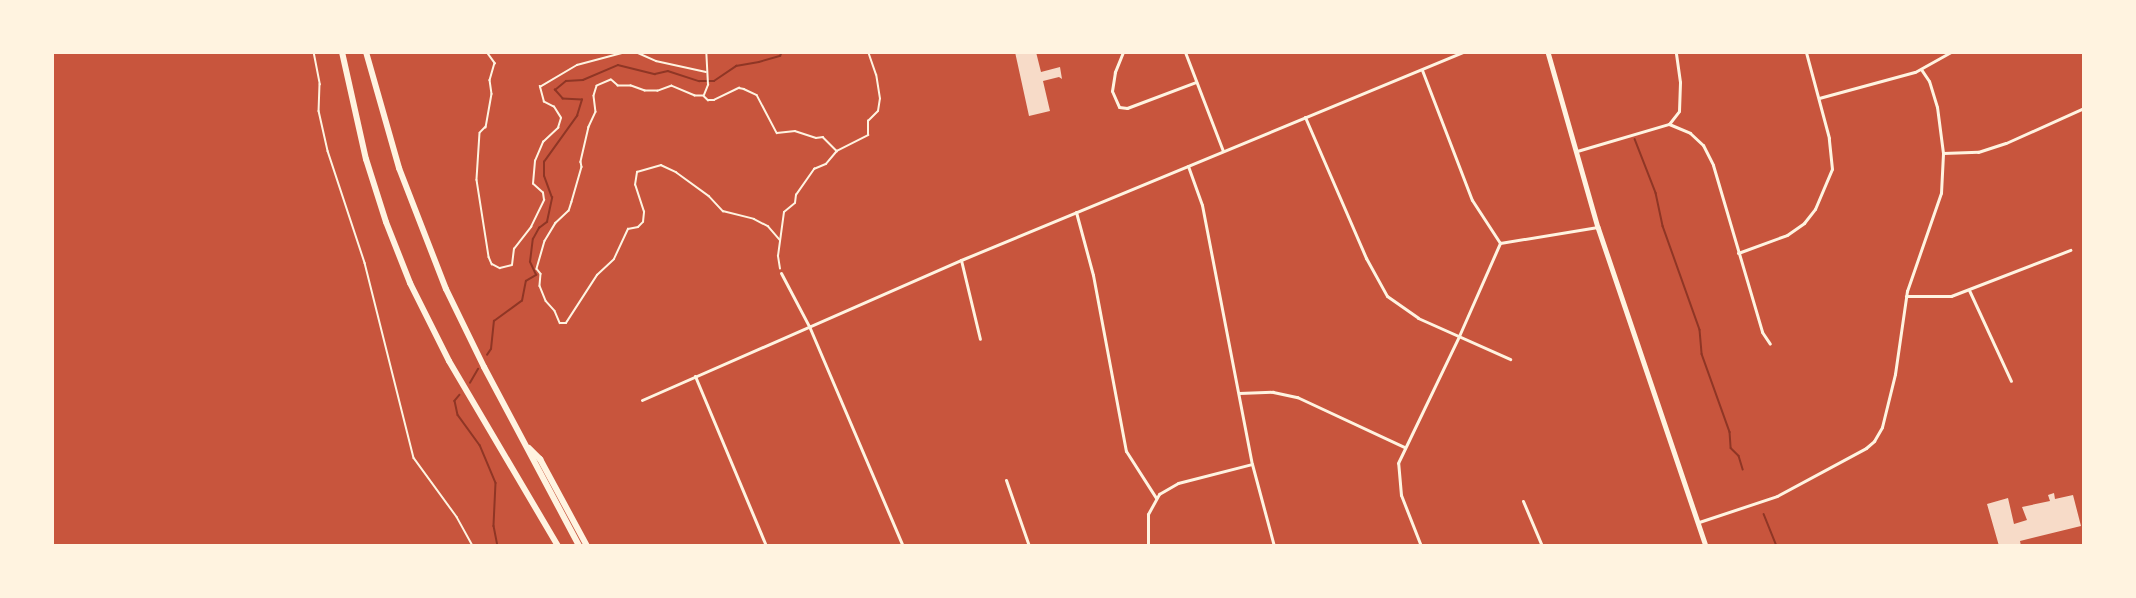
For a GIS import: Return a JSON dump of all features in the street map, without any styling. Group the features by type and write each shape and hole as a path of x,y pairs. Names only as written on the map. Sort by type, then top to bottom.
{"highway":[{"path":"342,52 366,159 386,222 410,283 449,361 556,543"},
{"path":"366,52 392,146 429,249 469,338 579,546"},
{"path":"524,444 540,459 587,546"}],"main road":[{"path":"1548,52 1598,227 1706,546"}],"street":[{"path":"1123,52 1114,72 1112,91 1119,107 1127,108 1196,82"},
{"path":"1185,52 1223,151"},
{"path":"642,400 961,260 1464,52"},
{"path":"1577,151 1669,124 1679,111 1680,82 1676,52"},
{"path":"1738,253 1787,236 1804,223 1815,209 1832,169 1833,157 1806,52"},
{"path":"1819,98 1921,69 1951,52"},
{"path":"1697,523 1777,496 1848,459 1874,441 1887,412 1906,296 1941,193 1943,153 1937,107 1929,81 1921,69"},
{"path":"1422,70 1472,200 1500,243"},
{"path":"1943,153 1978,152 2006,143 2084,108"},
{"path":"1305,117 1379,287 1395,304 1418,318 1510,359"},
{"path":"1669,124 1690,133 1708,153 1762,332 1770,344"},
{"path":"1188,166 1202,205 1252,464 1274,546"},
{"path":"1076,212 1093,275 1126,451 1156,498"},
{"path":"1500,243 1598,227"},
{"path":"1421,546 1405,508 1399,483 1398,463 1459,336 1500,243"},
{"path":"1906,296 1939,298 1969,290 2070,250"},
{"path":"961,260 980,339"},
{"path":"782,273 809,326 903,546"},
{"path":"1969,290 2011,381"},
{"path":"695,376 766,546"},
{"path":"1239,393 1273,392 1297,397 1404,447"},
{"path":"1148,546 1148,514 1156,498 1166,489 1178,483 1252,464"},
{"path":"1006,480 1029,546"},
{"path":"1523,501 1542,546"}],"path":[{"path":"314,52 320,84 319,111 328,151 365,263 414,458 457,516 473,546"},
{"path":"487,52 495,63 490,80 492,94 486,127 480,133 477,180 489,257 492,264 500,268 512,265 514,249 531,227 544,200 543,193 533,184 535,161 543,142 558,128 561,118 554,106 544,102 540,87 577,65 626,52"},
{"path":"636,52 665,64 706,72"},
{"path":"704,96 708,85 706,52"},
{"path":"782,273 778,265 784,212 795,203 796,195 814,169 826,164 837,151 868,135 868,121 878,111 878,83 868,52"},
{"path":"780,240 768,226 754,219 723,211 709,196 676,172 661,165 637,172 636,185 644,212 643,222 638,227 628,229 614,259 597,275 566,323 560,323 555,311 546,301 540,286 541,274 537,268 542,248 572,202 582,167 581,162 589,127 596,112 594,96 597,87 610,81 618,86 631,86 645,92 658,91 672,86 695,96 704,96 706,99 714,100 739,88 744,89 757,95 777,133 795,131 816,138 823,137 828,139 837,151"}],"building":[{"path":"1015,52 1036,52 1041,72 1060,67 1062,79 1059,77 1043,81 1050,111 1029,116"},
{"path":"2054,493 2055,499 2073,495 2081,526 2020,541 2021,546 1999,546 1987,504 2008,498 2014,524 2027,520 2022,507 2050,501 2048,495"}],"waterway":[{"path":"487,355 491,349 494,321 522,301 526,281 536,275 530,262 533,239 539,228 547,222 552,198 544,176 544,162 577,116 582,100 563,99 555,90 566,81 583,80 618,65 655,74 668,71 699,81 714,81 736,66 780,56 782,52"},
{"path":"1635,139 1656,193 1663,226 1700,330 1702,354 1730,432 1731,448 1739,456 1743,469"},
{"path":"470,383 478,369"},
{"path":"460,395 455,401 458,415 480,445 496,483 494,526 498,546"},
{"path":"1764,514 1777,546"}]}
